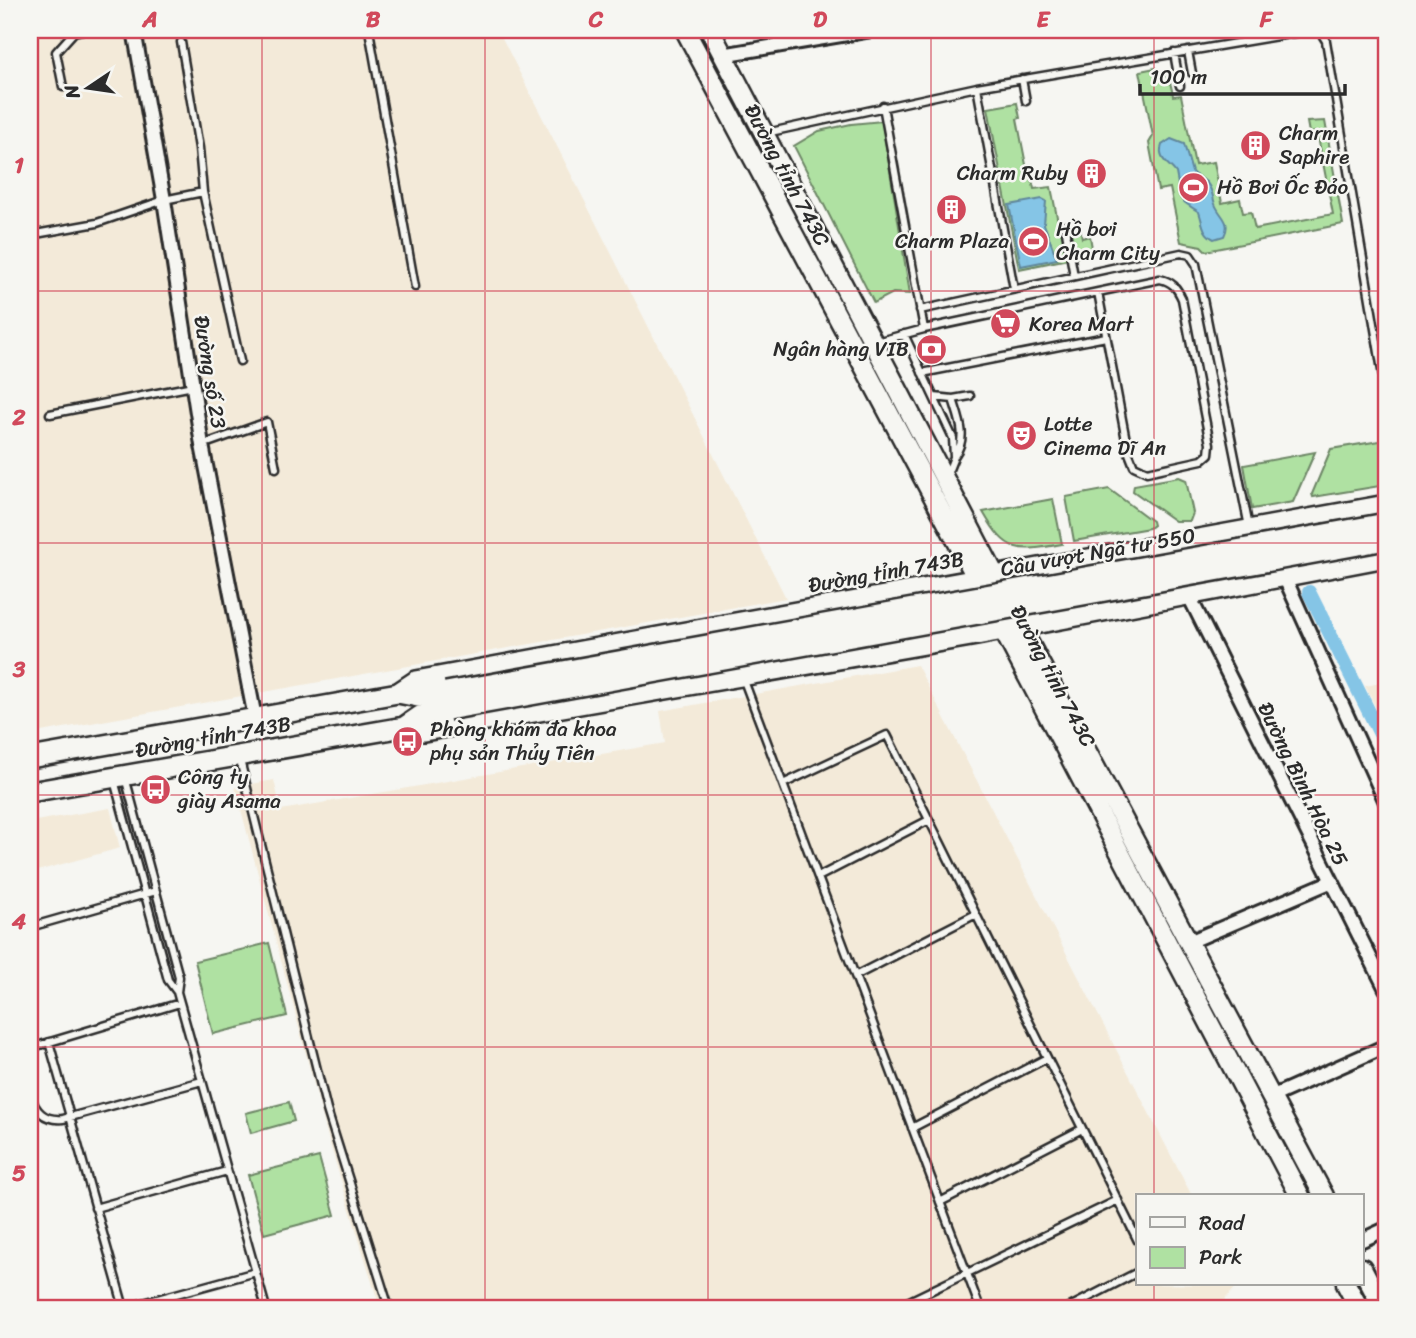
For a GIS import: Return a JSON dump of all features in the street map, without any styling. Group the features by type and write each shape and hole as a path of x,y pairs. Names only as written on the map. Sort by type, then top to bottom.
{"main road":[{"name":"Đường tỉnh 743C","path":"685,30 857,352 986,577"},
{"name":"Đường tỉnh 743C","path":"710,30 945,479 986,577 1162,934 1299,1194"},
{"path":"703,65 722,54"},
{"path":"857,352 874,343"},
{"name":"Đường tỉnh 743B","path":"398,693 416,681 1386,505"},
{"name":"Cầu vượt Ngã tư 550","path":"447,701 1386,523"},
{"name":"Cầu vượt Ngã tư 550","path":"447,701 1386,540"},
{"name":"Đường tỉnh 743B","path":"30,792 404,727 424,731 1011,628 1386,556"},
{"name":"Đường tỉnh 743C","path":"1011,628 1180,925 1323,1194"},
{"name":"Đường tỉnh 743B","path":"30,758 398,693 447,701"},
{"name":"Đường tỉnh 743B","path":"404,727 447,701"},
{"path":"1162,934 1180,925"},
{"path":"1364,1272 1383,1308"},
{"path":"1347,1286 1359,1308"}],"street":[{"name":"Đường số 23","path":"134,30 164,200 202,445 255,718"},
{"path":"722,54 871,30"},
{"path":"1284,576 1386,802"},
{"name":"Đường Bình Hòa 25","path":"1188,594 1386,989"},
{"path":"1189,942 1331,882"},
{"path":"1271,1097 1386,1046"},
{"path":"1364,1239 1386,1229"}],"lane":[{"path":"63,87 56,52 75,32 83,30"},
{"path":"369,30 415,287"},
{"path":"764,133 977,87 1314,30 1321,33 1326,41 1386,394"},
{"path":"181,42 199,148 203,192 240,361"},
{"path":"1188,51 1192,72"},
{"path":"1174,53 1180,86"},
{"path":"1022,79 1026,101"},
{"path":"977,87 1014,289"},
{"path":"883,106 924,329"},
{"path":"30,234 97,223 164,200 203,192"},
{"path":"1065,226 1074,276"},
{"path":"920,310 1181,253 1190,256 1196,264 1250,529"},
{"path":"874,343 924,329 1098,292 1160,279 1169,281 1177,288 1182,299 1208,432 1209,454 1202,460 1147,472 1134,466 1128,451 1098,292"},
{"path":"904,334 953,439 954,457"},
{"path":"922,373 1107,337"},
{"path":"50,414 193,386"},
{"path":"934,397 953,399 970,396"},
{"path":"945,479 961,446 963,434 953,399"},
{"path":"202,445 267,422 276,468"},
{"path":"741,675 980,1308"},
{"path":"783,784 887,736 1136,1237"},
{"path":"239,756 327,1110 389,1308"},
{"path":"119,776 156,891 178,977 177,992 266,1308"},
{"path":"119,776 145,894 168,980 177,992"},
{"path":"818,877 929,820"},
{"path":"30,928 156,891"},
{"path":"855,976 976,914"},
{"path":"30,1048 180,1003"},
{"path":"49,1042 124,1308 256,1272"},
{"path":"912,1128 1047,1058"},
{"path":"30,1094 35,1108 44,1116 56,1120 202,1081"},
{"path":"940,1202 1082,1129"},
{"path":"95,1208 228,1171"},
{"path":"895,1308 1118,1200"},
{"path":"1068,1308 1136,1273"},
{"path":"30,1298 32,1308"}],"shaded area":[{"path":"30,30 498,30 786,598 30,734"},
{"path":"917,665 1191,1194 1136,1194 1136,1286 1237,1286 1217,1308 380,1308 329,1141 235,787 274,780 281,810 665,743 660,711"},
{"path":"1386,682 1386,728 1365,686"},
{"path":"110,808 120,848 30,873 30,822"},
{"path":"30,1256 44,1308 30,1308"}],"green space":[{"path":"1155,68 1168,79 1173,96 1181,95 1195,165 1214,162 1222,203 1240,199 1243,213 1251,212 1255,229 1333,214 1317,132 1309,133 1307,122 1325,121 1343,224 1206,251 1201,246 1181,242 1170,188 1158,190 1149,143 1153,136 1140,71"},
{"path":"1017,103 1020,118 1017,119 1027,170 1030,170 1034,189 1051,187 1059,227 1079,223 1082,238 1090,236 1093,254 1019,269 988,108"},
{"path":"882,121 910,294 893,293 874,303 794,146 819,131"},
{"path":"1386,440 1386,485 1313,497 1331,449"},
{"path":"1315,452 1293,502 1252,509 1244,465"},
{"path":"1179,477 1186,480 1193,513 1190,521 1175,521 1133,491 1134,485"},
{"path":"1109,489 1152,521 1153,525 1149,528 1074,541 1066,497"},
{"path":"1053,499 1062,544 1034,548 1015,547 999,536 983,512"},
{"path":"269,943 287,1016 213,1034 195,961"},
{"path":"289,1102 294,1121 251,1133 246,1113"},
{"path":"319,1157 335,1215 264,1234 248,1175"}],"water":[{"name":"Hồ Bơi Ốc Đảo","path":"1171,139 1184,144 1192,172 1210,187 1215,204 1226,223 1224,236 1214,239 1210,237 1199,212 1180,197 1176,173 1161,154 1162,145"},
{"name":"Hồ bơi Charm City","path":"1042,199 1046,201 1044,224 1057,259 1021,266 1009,205"}],"waterway":[{"path":"1309,592 1386,746"}],"place":[{"name":"Charm Saphire","path":"1256,145"},
{"name":"Charm Ruby","path":"1091,173"},
{"name":"Hồ Bơi Ốc Đảo","path":"1194,187"},
{"name":"Charm Plaza","path":"952,209"},
{"name":"Hồ bơi Charm City","path":"1033,241"},
{"name":"Korea Mart","path":"1006,324"},
{"name":"Ngân hàng VIB","path":"932,349"},
{"name":"Lotte Cinema Dĩ An","path":"1021,436"},
{"name":"Phòng khám đa khoa phụ sản Thủy Tiên","path":"407,741"},
{"name":"Công ty giày Asama","path":"155,789"}]}
